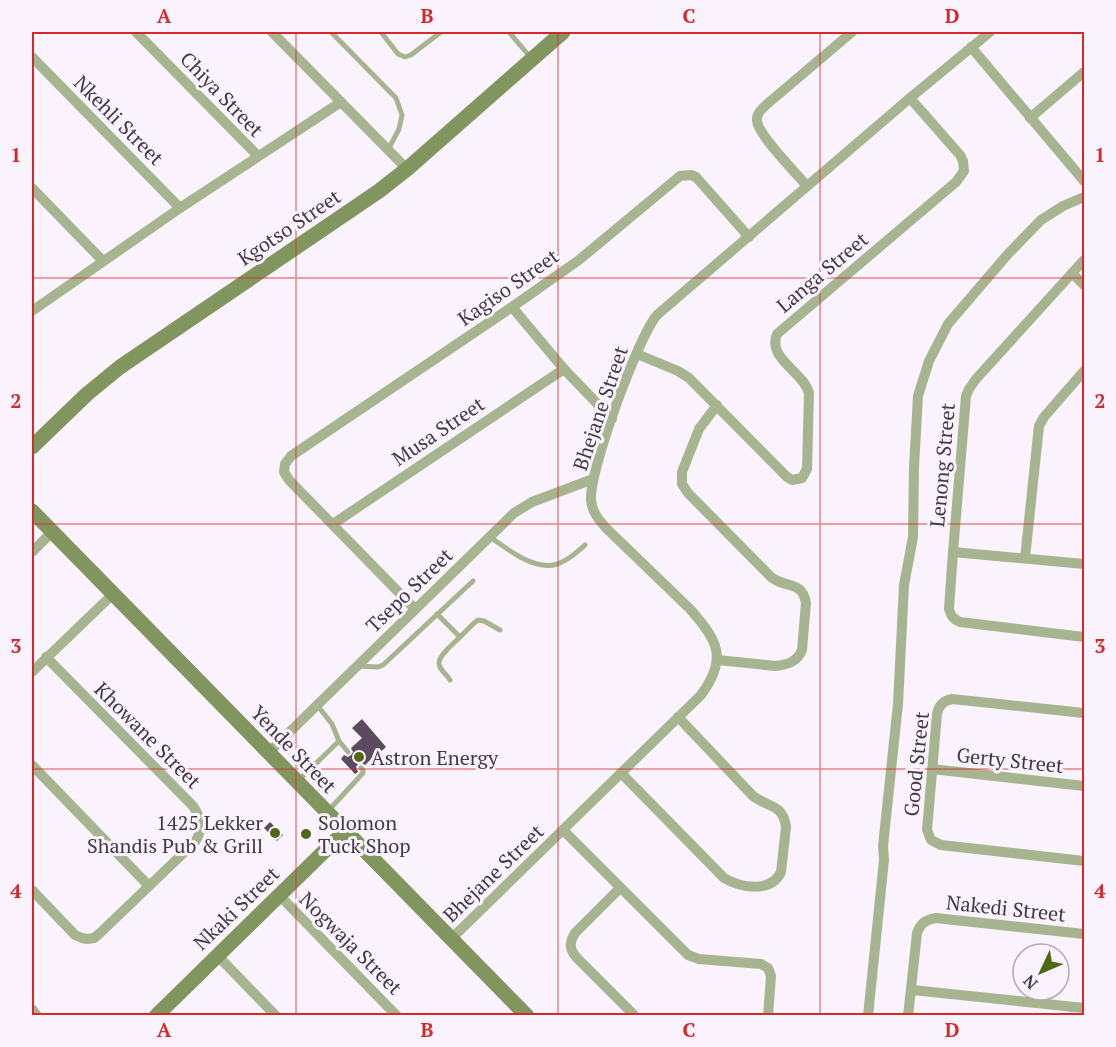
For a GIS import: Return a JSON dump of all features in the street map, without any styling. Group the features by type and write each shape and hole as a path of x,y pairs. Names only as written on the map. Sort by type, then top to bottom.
{"street":[{"name":"Chiya Street","path":"136,32 258,156"},
{"path":"272,32 407,169"},
{"name":"Kgotso Street","path":"32,447 87,394 120,367 369,198 407,169 563,32"},
{"path":"807,186 763,134 757,121 758,115 766,105 852,32"},
{"name":"Bhejane Street","path":"451,939 701,695 715,673 718,660 716,648 702,622 598,519 592,506 593,479 612,419 648,327 657,315 990,32"},
{"path":"971,47 1084,181"},
{"name":"Nkehli Street","path":"32,57 180,208"},
{"path":"1030,118 1084,72"},
{"name":"Langa Street","path":"636,354 683,374 717,405 787,477 792,480 802,478 807,469 809,393 802,379 777,352 774,343 777,334 956,182 964,171 960,155 910,98"},
{"path":"32,311 180,208 341,102"},
{"name":"Kagiso Street","path":"333,524 289,480 284,472 287,460 579,260 674,181 691,174 701,182 749,237"},
{"path":"32,188 103,261"},
{"path":"868,1016 898,704 904,585 913,537 918,396 929,361 948,324 1008,254 1041,220 1063,206 1084,197"},
{"name":"Lenong Street","path":"1084,260 969,389 964,405 949,609 954,619 960,622 1084,637"},
{"path":"1072,273 1084,285"},
{"path":"512,307 564,369 612,419"},
{"name":"Musa Street","path":"333,524 564,369"},
{"path":"1025,558 1039,426 1044,417 1084,371"},
{"path":"717,405 699,429 682,472 681,480 684,488 771,578 780,583 798,587 805,596 806,603 802,650 791,663 775,666 718,660"},
{"name":"Tsepo Street","path":"268,753 514,513 522,507 593,479"},
{"name":"Yende Street","path":"32,511 527,1016"},
{"path":"333,524 415,609"},
{"path":"32,552 52,532"},
{"path":"952,552 1084,564"},
{"path":"32,672 113,594"},
{"name":"Khowane Street","path":"32,890 75,935 82,939 93,938 195,842 201,828 201,821 193,806 46,657"},
{"name":"Good Street","path":"1084,714 952,699 945,701 938,709 927,830 931,840 941,845 1084,861"},
{"path":"621,773 724,878 735,883 762,887 774,882 781,872 786,827 781,812 776,807 753,796 678,717"},
{"path":"32,765 150,886"},
{"name":"Gerty Street","path":"932,769 1084,786"},
{"path":"563,830 688,955 758,964 768,968 771,976 768,1016"},
{"name":"Nkaki Street","path":"156,1016 345,831"},
{"path":"620,888 575,933 570,948 634,1016"},
{"name":"Nogwaja Street","path":"279,895 398,1016"},
{"name":"Nakedi Street","path":"912,990 917,933 920,926 928,919 1084,934"},
{"path":"217,955 276,1016"},
{"path":"908,1016 912,990 1084,1008"},
{"path":"32,1010 37,1016"}],"lane":[{"path":"331,32 396,98 402,115 399,129 388,150"},
{"path":"381,32 398,54 405,57 441,32"},
{"path":"509,32 532,59"},
{"path":"490,537 527,560 542,565 554,565 585,545"},
{"path":"357,666 378,667 383,665 473,581"},
{"path":"437,614 460,637"},
{"path":"450,680 441,669 440,657 473,624 478,620 484,621 500,630"},
{"path":"317,705 333,724 339,741 348,752"},
{"path":"297,782 339,741"},
{"path":"327,813 363,773 362,768"}],"building":[{"path":"362,719 386,747 365,765 358,764 356,767 358,772 355,774 341,759 344,755 348,757 351,755 353,752 351,748 362,738 352,728"},
{"name":"1425 Lekker Shandis Pub & Grill","path":"270,822 283,835 277,841 264,828"}],"place":[{"name":"Astron Energy","path":"359,757"},
{"name":"1425 Lekker Shandis Pub & Grill","path":"275,833"},
{"name":"Solomon Tuck Shop","path":"306,834"}]}
